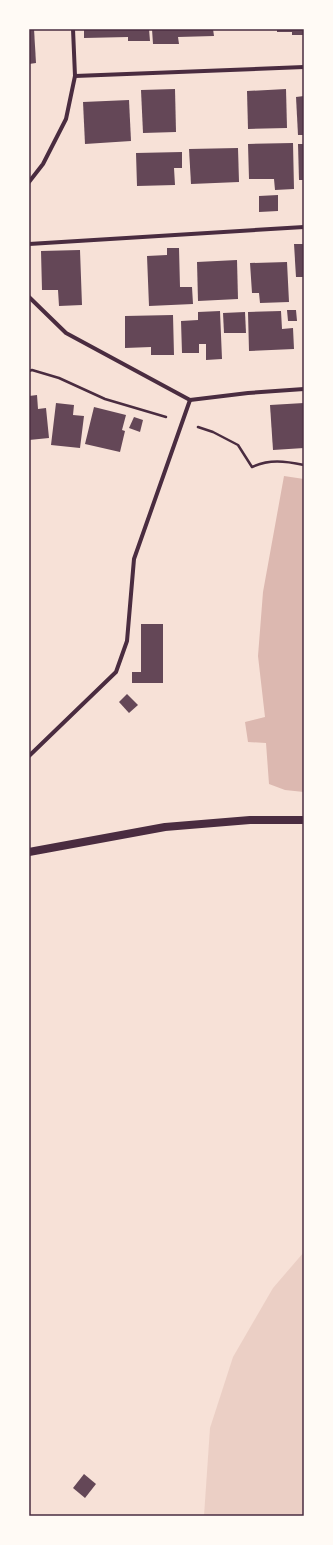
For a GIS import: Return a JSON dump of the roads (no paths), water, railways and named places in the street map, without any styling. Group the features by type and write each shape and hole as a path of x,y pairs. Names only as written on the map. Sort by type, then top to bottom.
{"main road":[{"path":"29,852 165,826 250,820 304,820"}],"street":[{"path":"29,182 43,164 66,119 76,76 73,29"},
{"path":"76,76 304,67"},
{"path":"29,244 304,227"},
{"path":"29,297 66,333 190,400 248,393 304,389"},
{"path":"29,756 116,672 127,641 134,559 190,400"}]}
